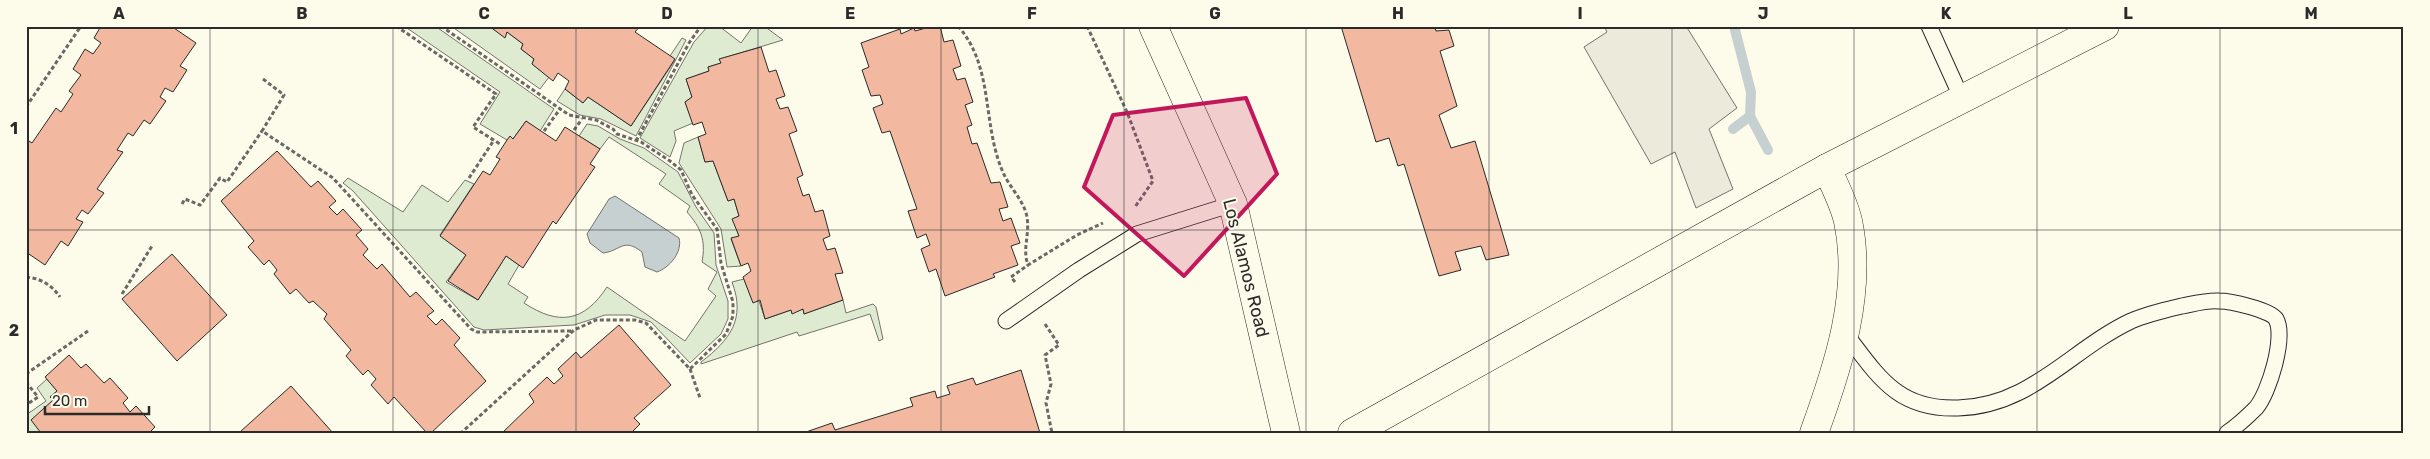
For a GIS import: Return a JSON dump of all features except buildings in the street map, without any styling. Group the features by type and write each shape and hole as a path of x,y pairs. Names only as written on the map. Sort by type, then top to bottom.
{"street":[{"name":"Los Alamos Road","path":"1153,26 1233,204 1286,433"},
{"path":"1352,433 1827,168 2105,26"},
{"path":"1814,433 1828,395 1845,333 1853,256 1848,220 1827,168"}],"lane":[{"path":"1929,26 1962,99"},
{"path":"1006,321 1137,234 1233,204"},
{"path":"1845,333 1892,390 1908,399 1932,406 1958,408 1983,405 2010,398 2039,383 2096,342 2131,321 2165,310 2219,300 2268,312 2276,319 2278,335 2270,383 2257,407 2227,433"}],"path":[{"path":"26,107 81,26"},
{"path":"396,26 496,94 473,127 500,144"},
{"path":"441,26 560,109 582,119 596,120 613,129 617,134 636,140 670,160 681,170 692,195 717,229 721,263 733,302 733,316 726,334 690,369"},
{"path":"636,140 689,43 701,26"},
{"path":"958,26 970,41 982,70 994,148 1002,170 1025,210 1027,225 1024,252 1028,265"},
{"path":"1086,26 1127,112 1153,181 1133,209"},
{"path":"182,204 185,199 200,205 220,178 227,182 262,131 284,95 263,79"},
{"path":"544,131 560,109"},
{"path":"574,130 582,119"},
{"path":"262,131 333,178 470,329 477,332 572,331"},
{"path":"469,178 494,140"},
{"path":"1015,282 1012,277 1028,265 1077,235 1108,220"},
{"path":"122,294 152,246"},
{"path":"26,277 36,277 55,290 60,297"},
{"path":"1041,317 1059,345 1045,355 1051,384 1046,403 1052,433"},
{"path":"461,433 572,331 596,320 635,320 646,323 690,369 700,398"},
{"path":"26,374 88,331"},
{"path":"26,382 38,397 26,405"}],"highlighted area":[{"path":"1246,98 1277,174 1184,276 1084,187 1113,115"}],"green space":[{"path":"404,26 435,26 554,109 540,131 526,121 513,139 507,140 480,124 500,92"},
{"path":"451,26 489,26 505,37 507,32 523,44 521,49 534,59 532,64 549,77 540,89"},
{"path":"708,26 719,26 741,43 753,26 764,26 783,40 720,59 721,63 708,67 709,71 686,79 692,97 685,102 693,123 674,131 676,141 670,157 640,138 694,42"},
{"path":"682,38 686,40 636,136 601,119 580,115 557,101 565,89 583,103 588,97 631,126 675,60 670,56"},
{"path":"587,124 598,126 620,139 644,148 678,172 696,207 714,233 716,265 728,301 728,319 721,334 690,363 651,322 630,315 605,315 574,325 484,330 474,327 353,191 343,183 348,178 403,212 422,185 448,202 465,180 474,184 440,235 466,255 446,282 478,300 506,256 519,265 508,284 528,297 524,303 537,310 548,315 560,317 580,314 598,299 607,287 685,341 716,296 708,289 717,272 702,262 703,241 696,223 687,212 690,206 659,184 666,174 609,137 600,149 579,136"},
{"path":"698,137 705,162 713,161 728,201 734,199 739,216 733,219 739,236 731,239 741,266 727,267 721,229 679,163 684,143"},
{"path":"744,279 753,302 759,301 765,319 791,310 792,313 803,309 804,314 843,300 846,313 873,304 876,307 883,339 879,341 870,314 799,336 797,332 701,364 720,345 733,328 737,307 732,282"},
{"path":"47,379 57,391 50,397 53,400 41,433 26,433 26,415 46,401 37,388"}],"shaded area":[{"path":"1604,26 1686,26 1737,108 1709,129 1733,189 1696,208 1675,152 1651,164 1584,47 1607,32"},
{"path":"615,196 679,238 680,243 677,254 662,270 657,272 645,267 642,252 636,248 626,245 603,253 590,243 587,234 609,199"}],"waterway":[{"path":"1733,129 1750,116 1751,92 1734,26"},
{"path":"1750,116 1768,150"}]}
